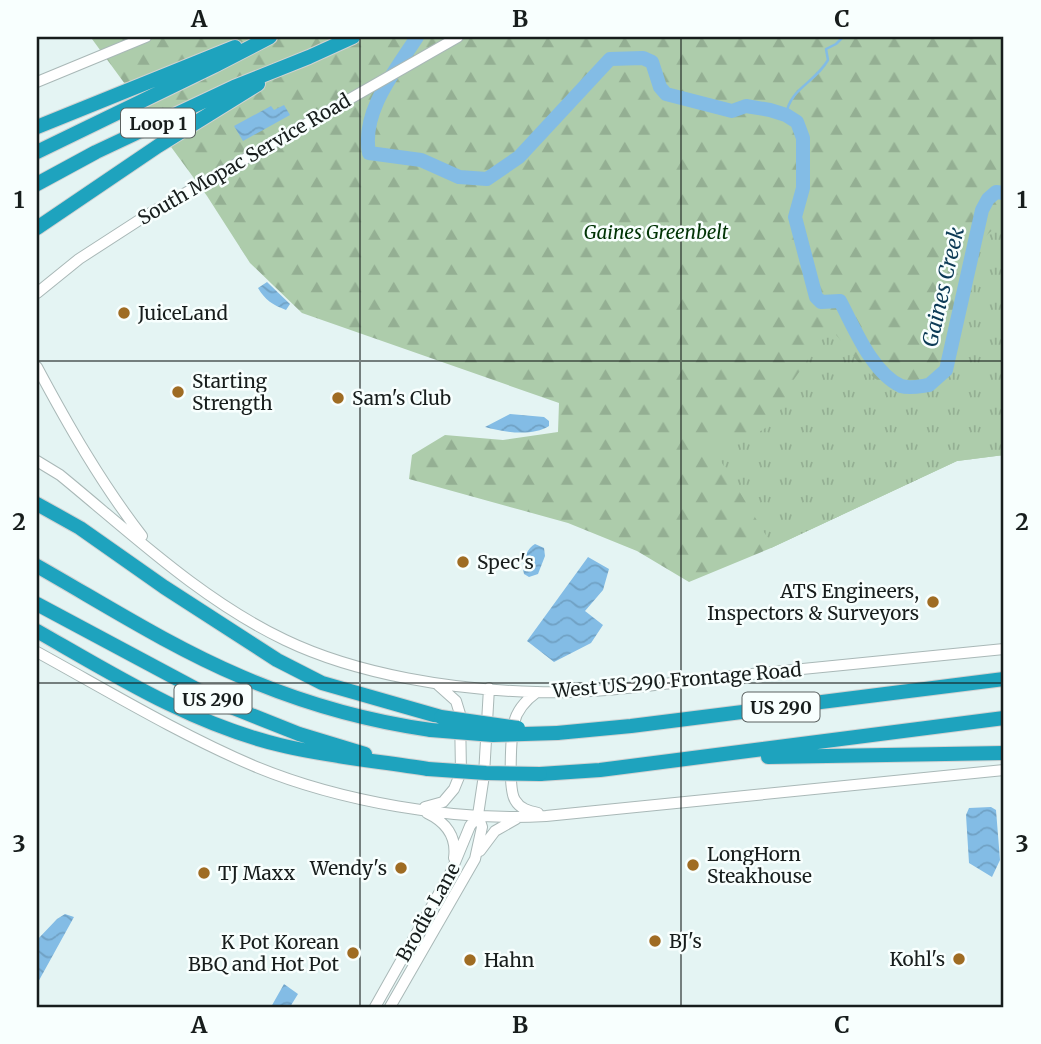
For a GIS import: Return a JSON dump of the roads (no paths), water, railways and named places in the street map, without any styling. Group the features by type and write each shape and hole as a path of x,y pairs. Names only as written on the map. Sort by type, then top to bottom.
{"highway":[{"path":"37,127 211,55 268,37"},
{"name":"Loop 1","path":"37,152 268,37"},
{"name":"Loop 1","path":"37,184 96,152 233,87 353,37"},
{"path":"37,228 158,146 283,68"},
{"path":"37,504 253,645 323,683 441,717 557,733"},
{"name":"US 290","path":"37,566 241,677 343,713 388,724 431,730 493,735 557,733 1004,679"},
{"name":"US 290","path":"37,604 226,705 299,734 401,764 428,769 540,774 600,770 1004,718"},
{"path":"37,631 205,721 278,745 345,759 401,764"},
{"path":"715,756 1004,753"}],"main road":[{"path":"37,82 146,37"},
{"name":"South Mopac Service Road","path":"39,287 147,215 317,115 458,37"},
{"path":"37,300 39,287"},
{"path":"37,367 89,460 123,511 155,552"},
{"name":"West US 290 Frontage Road","path":"37,461 60,475 220,604 287,641 351,666 434,683 537,692 629,687 1004,649"},
{"path":"37,652 204,743 256,766 316,786 419,808 478,815 546,816 1004,770"},
{"path":"419,808 443,802 454,789 461,772 460,713 456,701 445,689 434,683"},
{"name":"Brodie Lane","path":"390,1007 475,859 482,827 478,815 484,775 489,688"},
{"path":"537,692 526,701 514,724 511,786 514,799 524,810 546,816"},
{"path":"419,808 438,818 454,839 451,872"},
{"name":"Brodie Lane","path":"375,1007 451,872 470,826 478,815"},
{"path":"475,859 495,831 519,817"}],"water":[{"path":"284,105 290,115 243,141 234,126 271,106 274,110"},
{"path":"267,282 290,304 286,310 270,302 258,288"},
{"path":"510,414 544,417 549,421 549,426 534,432 509,432 485,427"},
{"path":"535,544 544,548 545,556 538,574 529,577 524,574 524,561 529,549"},
{"path":"588,557 609,569 603,590 585,611 603,625 591,643 554,662 527,641"},
{"path":"991,807 996,810 1000,860 992,877 969,863 966,815 969,808"},
{"path":"65,914 74,917 37,984 37,940"},
{"path":"284,984 298,994 290,1007 271,1007"}],"waterway":[{"name":"Gaines Creek","path":"417,37 390,77 375,107 368,137 369,153 421,160 459,177 487,179 519,157 610,59 643,58 652,62 660,87 666,94 732,111 746,106 770,110 797,122 803,138 803,188 795,217 816,297 821,302 840,301 873,360 881,371 901,386 929,385 946,370 982,210 996,192 1004,193"},
{"path":"786,115 792,98 828,60 826,49 843,37"}],"place":[{"name":"JuiceLand","path":"124,313"},
{"name":"Starting Strength","path":"178,392"},
{"name":"Sam's Club","path":"338,398"},
{"name":"Spec's","path":"463,562"},
{"name":"ATS Engineers, Inspectors & Surveyors","path":"933,602"},
{"name":"LongHorn Steakhouse","path":"693,865"},
{"name":"Wendy's","path":"401,868"},
{"name":"TJ Maxx","path":"204,873"},
{"name":"BJ's","path":"655,941"},
{"name":"K Pot Korean BBQ and Hot Pot","path":"353,953"},
{"name":"Kohl's","path":"959,959"},
{"name":"Hahn","path":"470,960"}],"park label":[{"name":"Gaines Greenbelt","path":"656,232"}]}
